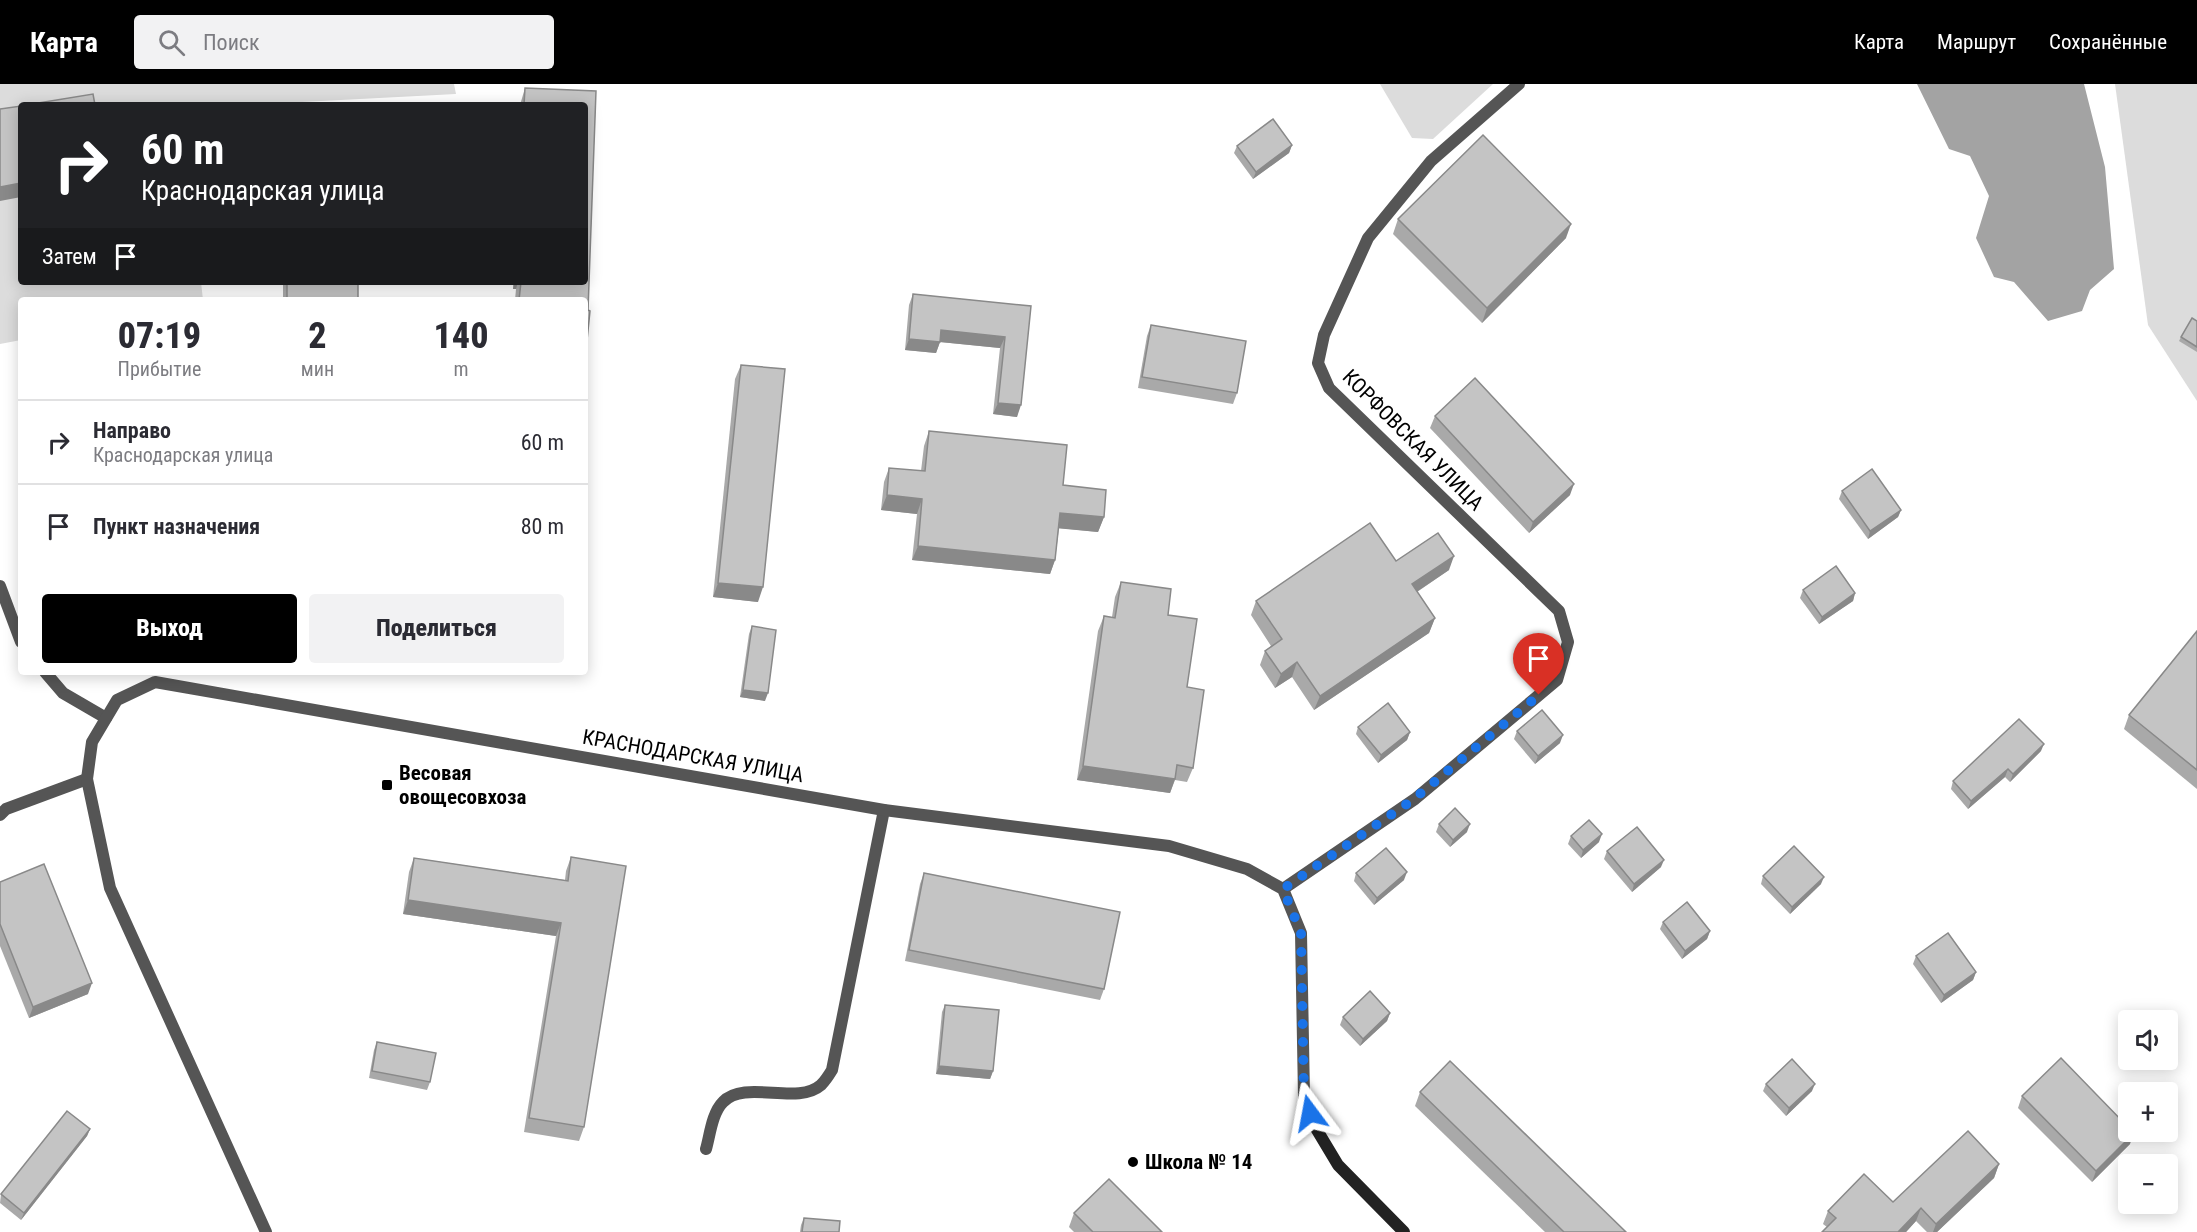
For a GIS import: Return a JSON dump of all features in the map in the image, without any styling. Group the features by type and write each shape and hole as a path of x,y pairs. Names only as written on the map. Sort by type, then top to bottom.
{"main road":[{"path":"1304,1096 1317,1130 1338,1165 1404,1232"}],"street":[{"name":"КОРФОВСКАЯ УЛИЦА","path":"1283,889 1414,799 1557,680 1568,642 1559,611 1329,388 1318,363 1324,335 1368,238 1431,161 1519,84"},
{"path":"0,586 18,634"},
{"path":"48,675 63,693 106,718"},
{"name":"КРАСНОДАРСКАЯ УЛИЦА","path":"266,1232 110,888 87,779 92,742 117,700 155,682 884,810 1169,846 1247,869 1283,889"},
{"path":"0,815 6,809 87,779"},
{"path":"706,1149 714,1121 723,1102 734,1095 807,1092 821,1085 832,1070 884,810"},
{"path":"1283,889 1301,933 1304,1096"}],"shaded area":[{"path":"0,84 454,84 456,94 303,102 18,102 18,285 201,285 203,297 18,297 18,341 0,344"},
{"path":"1380,84 1493,84 1433,139 1412,138"},
{"path":"1917,84 2084,84 2105,167 2114,269 2090,290 2082,311 2048,321 2014,282 1994,277 1976,238 1989,196 1970,156 1949,149"},
{"path":"2115,84 2197,84 2197,401 2148,325"}],"building":[{"path":"525,88 596,91 588,310 588,297 519,297 521,285 588,285 588,102 524,102"},
{"path":"93,94 94,102 44,102"},
{"path":"18,106 18,184 0,187 0,109"},
{"path":"1273,119 1292,145 1256,172 1237,146"},
{"path":"1483,135 1571,224 1487,308 1398,219"},
{"path":"287,285 358,285 358,297 287,297"},
{"path":"913,294 1031,306 1021,405 998,403 1005,337 941,330 940,342 909,339"},
{"path":"2192,318 2197,321 2197,347 2181,337"},
{"path":"1151,325 1246,341 1237,393 1142,377"},
{"path":"741,365 785,369 763,587 718,583"},
{"path":"1475,378 1574,484 1533,522 1435,416"},
{"path":"929,431 1067,445 1063,485 1106,490 1104,517 1060,513 1055,560 918,546 922,499 887,495 889,468 925,471"},
{"path":"1872,469 1901,510 1870,531 1842,491"},
{"path":"1370,523 1396,561 1438,533 1454,556 1412,584 1435,618 1320,696 1297,662 1281,674 1265,651 1282,639 1256,601"},
{"path":"1836,566 1855,593 1822,617 1803,590"},
{"path":"1121,582 1171,589 1168,615 1197,619 1187,687 1204,690 1193,768 1177,765 1175,779 1083,766 1104,616 1115,618"},
{"path":"752,626 776,630 768,693 743,690"},
{"path":"2197,631 2197,770 2129,715"},
{"path":"1388,703 1410,732 1381,755 1358,727"},
{"path":"1542,710 1563,735 1538,756 1517,731"},
{"path":"2019,719 2044,744 2013,774 2008,769 1971,801 1953,781"},
{"path":"1455,808 1470,824 1453,840 1439,824"},
{"path":"1589,820 1602,834 1583,850 1571,836"},
{"path":"1637,827 1664,860 1634,884 1607,851"},
{"path":"1794,846 1824,877 1792,907 1763,876"},
{"path":"1386,848 1407,872 1377,898 1356,873"},
{"path":"571,857 626,866 584,1127 529,1118 561,923 408,900 414,858 568,881"},
{"path":"44,864 92,983 33,1007 0,924 0,882"},
{"path":"924,873 1120,912 1104,989 909,950"},
{"path":"1687,902 1710,931 1685,951 1663,922"},
{"path":"1948,933 1976,972 1944,995 1916,956"},
{"path":"1370,991 1390,1013 1363,1039 1343,1017"},
{"path":"945,1005 999,1010 993,1071 939,1066"},
{"path":"377,1042 436,1053 430,1082 372,1071"},
{"path":"2061,1058 2118,1117 2118,1142 2125,1142 2096,1171 2022,1096"},
{"path":"1792,1059 1815,1084 1789,1108 1766,1084"},
{"path":"1450,1061 1626,1232 1564,1232 1420,1092"},
{"path":"67,1111 90,1129 24,1213 1,1194"},
{"path":"1968,1131 1999,1164 1936,1224 1921,1208 1898,1232 1822,1232 1836,1218 1828,1211 1864,1174 1893,1202"},
{"path":"1109,1179 1162,1232 1093,1232 1074,1213"},
{"path":"804,1218 840,1221 839,1232 802,1232"}],"place":[{"name":"Весовая овощесовхоза","path":"387,785"},
{"name":"Школа № 14","path":"1133,1162"}],"route":[{"path":"1310,1113 1304,1096 1301,933 1283,889 1414,799 1539,695"}]}
